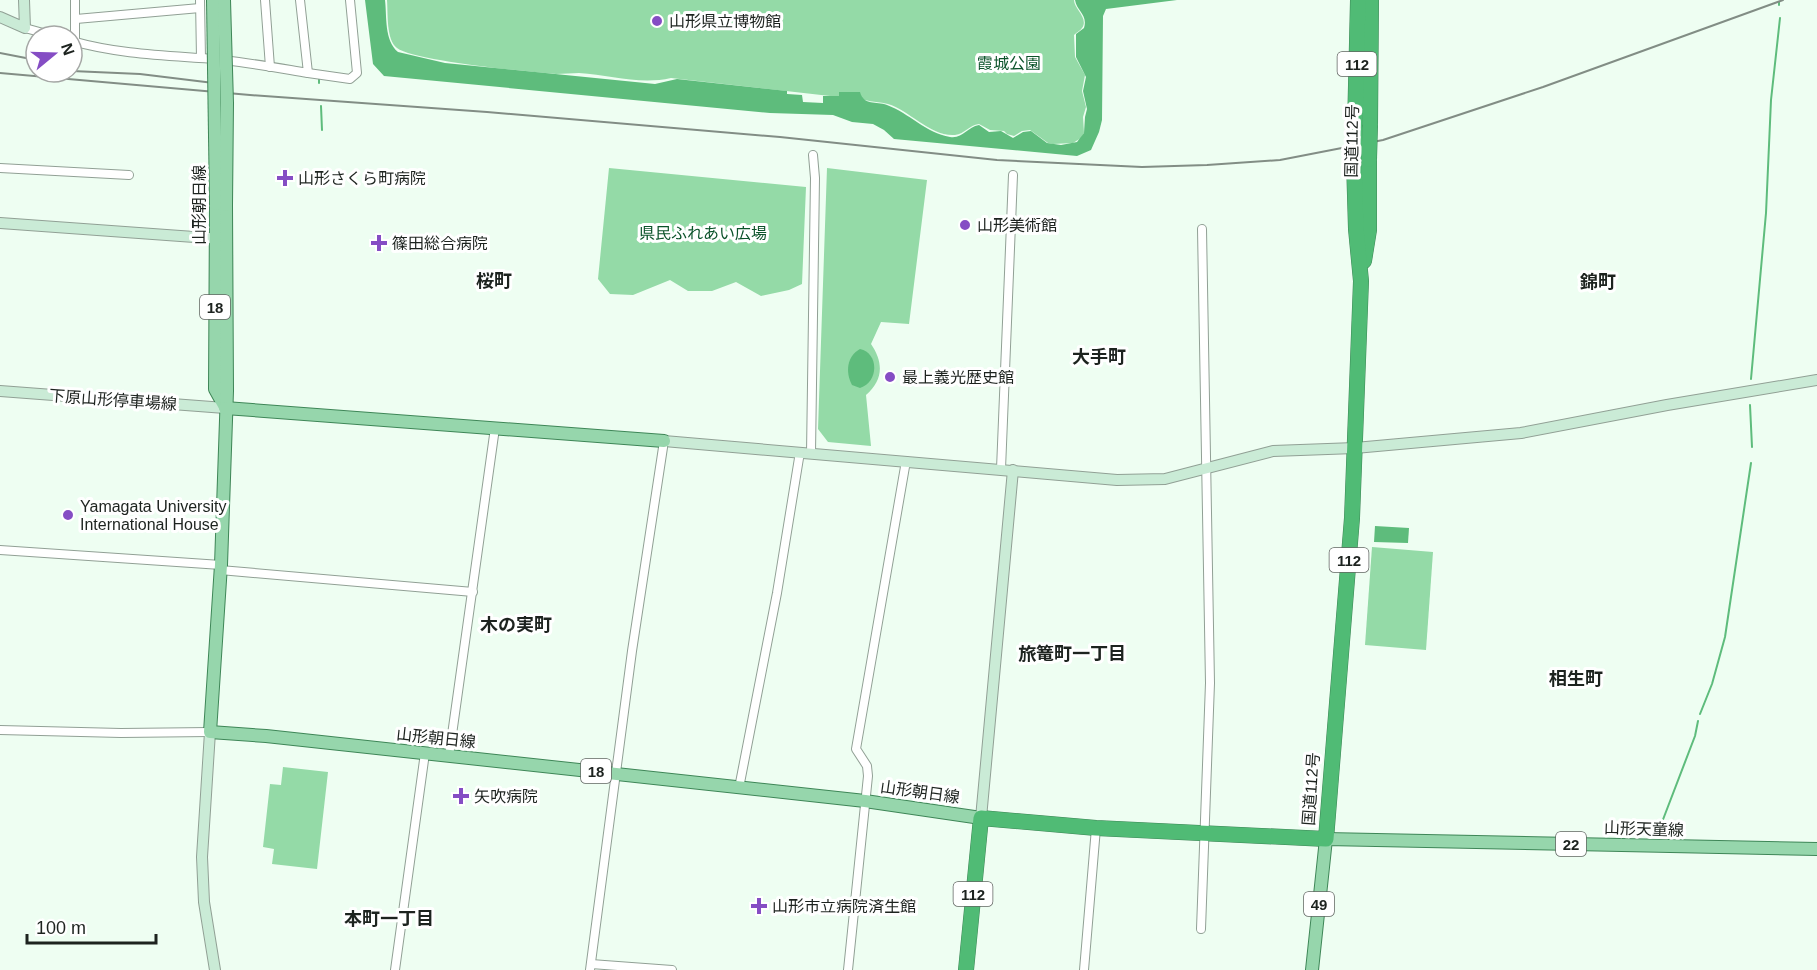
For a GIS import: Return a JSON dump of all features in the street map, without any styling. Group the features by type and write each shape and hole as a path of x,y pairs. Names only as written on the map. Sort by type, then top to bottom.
{"highway":[{"name":"国道112号","path":"1358,0 1362,126"},
{"name":"国道112号","path":"981,818 1096,828 1326,839 1352,518 1360,281 1356,229 1371,0"},
{"name":"112","path":"966,970 981,818"}],"main road":[{"name":"山形朝日線","path":"213,0 221,205"},
{"name":"山形朝日線","path":"224,0 220,238 227,391 220,568 210,732 865,801 981,818"},
{"path":"225,408 664,441"},
{"name":"山形天童線","path":"1326,839 1817,849"},
{"name":"49","path":"1312,970 1326,839"}],"street":[{"path":"24,0 25,24"},
{"path":"75,0 76,24"},
{"path":"265,0 270,67"},
{"path":"300,0 308,74"},
{"path":"84,44 151,56 201,58 350,79 357,73 350,0"},
{"path":"76,19 200,4 201,58"},
{"path":"0,17 24,27"},
{"path":"739,788 806,453 816,178 813,155"},
{"path":"0,168 129,175"},
{"path":"1001,469 1013,175"},
{"path":"0,223 220,238"},
{"path":"1201,929 1210,683 1202,229"},
{"path":"672,970 590,967 632,651 664,441 1117,480 1166,479 1272,451 1355,448 1521,433 1667,405 1817,380"},
{"name":"下原山形停車場線","path":"0,391 225,408"},
{"path":"449,756 495,428"},
{"path":"848,970 868,776 867,766 856,749 906,461"},
{"path":"981,818 1013,470"},
{"path":"0,550 473,592"},
{"path":"0,730 121,733 210,732 202,857 204,902 216,970"},
{"path":"395,970 425,753"},
{"path":"1084,970 1096,828"}],"green space":[{"name":"霞城公園","path":"387,0 1074,0 1084,21 1082,28 1074,35 1075,57 1085,75 1082,91 1086,107 1083,117 1084,133 1073,143 1053,144 1030,130 1022,131 1014,136 1004,131 990,130 979,124 962,133 946,134 929,128 896,107 865,100 671,78 636,80 579,73 556,74 523,71 425,57 408,53 393,44 388,26"},
{"name":"県民ふれあい広場","path":"609,168 806,187 802,284 789,290 761,296 736,282 712,291 688,291 670,280 633,295 610,294 598,279"},
{"path":"827,168 927,180 909,324 881,322 871,344 878,358 880,371 876,383 866,395 871,446 828,442 818,429"},
{"path":"1372,547 1433,552 1426,650 1365,645"},
{"path":"283,767 328,772 317,869 272,864 274,849 263,847 270,784 281,785"}],"shaded area":[{"path":"365,0 385,0 388,35 398,52 445,63 655,84 677,79 787,91 787,94 802,95 803,102 823,103 823,96 839,96 839,92 860,92 867,101 895,109 941,135 958,136 979,125 989,132 1001,131 1013,138 1023,132 1031,131 1047,143 1061,145 1077,142 1084,133 1087,109 1083,91 1086,77 1076,57 1076,34 1084,28 1085,19 1075,0 1177,0 1106,9 1103,16 1102,120 1091,150 1077,156 894,139 873,124 852,122 833,115 770,113 384,76 373,64"},
{"path":"860,349 871,356 874,368 871,380 860,388 852,385 848,365 852,356"},
{"path":"1375,526 1409,528 1408,543 1374,542"}],"waterway":[{"path":"1751,379 1766,213 1771,100 1780,18"},
{"path":"321,106 322,130"},
{"path":"1750,405 1752,447"},
{"path":"1700,714 1712,684 1725,637 1751,463"},
{"path":"1659,830 1695,736 1698,721"}],"railway":[{"path":"0,73 780,137 997,160 1142,167 1207,165 1280,160 1383,140 1543,87 1783,0"},
{"path":"0,53 24,58"},
{"path":"84,72 140,74 230,85"}],"place":[{"name":"山形県立博物館","path":"657,21"},
{"name":"山形さくら町病院","path":"285,178"},
{"name":"山形美術館","path":"965,225"},
{"name":"篠田総合病院","path":"379,243"},
{"name":"最上義光歴史館","path":"890,377"},
{"name":"Yamagata University International House","path":"68,515"},
{"name":"矢吹病院","path":"461,796"},
{"name":"山形市立病院済生館","path":"759,906"}],"district":[{"name":"桜町","path":"494,281"},
{"name":"錦町","path":"1598,282"},
{"name":"大手町","path":"1099,357"},
{"name":"木の実町","path":"516,625"},
{"name":"旅篭町一丁目","path":"1072,654"},
{"name":"相生町","path":"1576,679"},
{"name":"本町一丁目","path":"389,919"}]}
